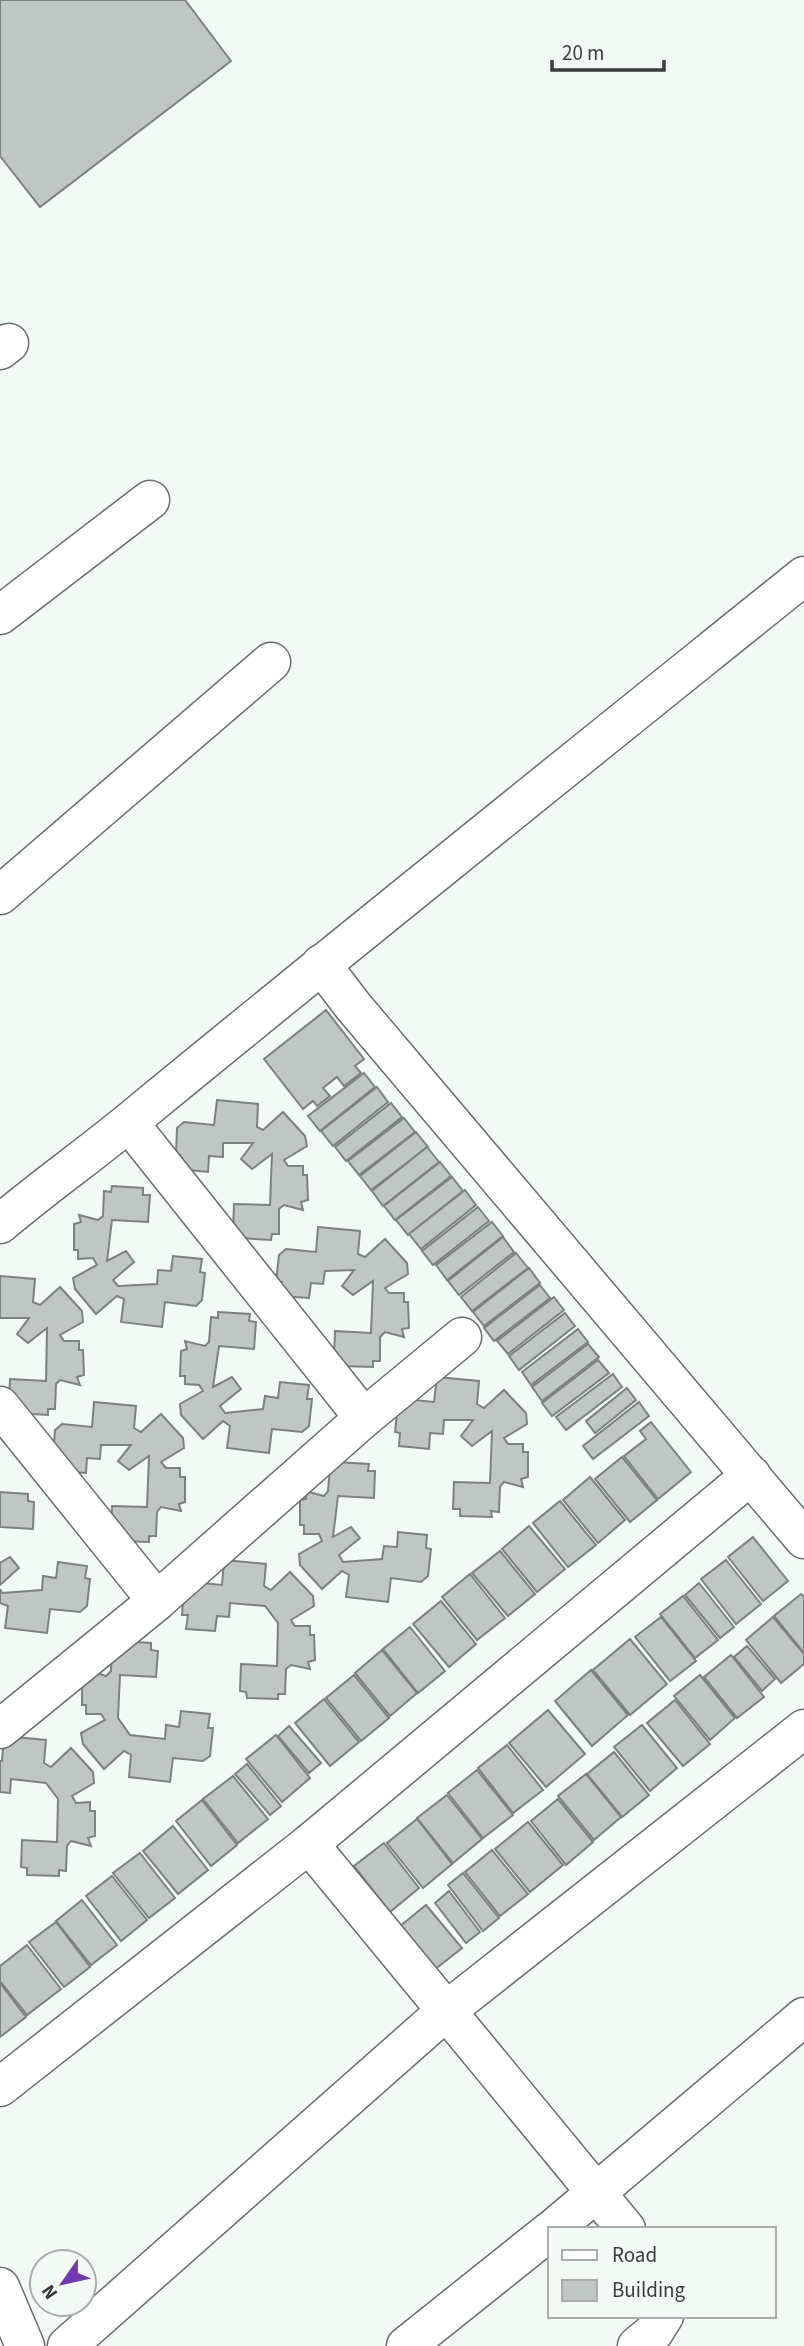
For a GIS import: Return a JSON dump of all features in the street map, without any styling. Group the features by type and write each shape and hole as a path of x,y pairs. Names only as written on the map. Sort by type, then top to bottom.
{"street":[{"path":"0,615 150,500"},
{"path":"5,1208 129,1123 321,964 804,576"},
{"path":"0,895 271,662"},
{"path":"321,964 362,1017 804,1539"},
{"path":"129,1123 364,1418"},
{"path":"0,1729 157,1601 364,1418 462,1337"},
{"path":"0,1406 157,1601"},
{"path":"0,2087 309,1844 751,1475"},
{"path":"67,2346 446,2011 804,1729"},
{"path":"309,1844 624,2227"},
{"path":"556,2227 804,2017"},
{"path":"406,2346 548,2233"},
{"path":"0,2287 25,2346"},
{"path":"636,2346 654,2332 663,2318"}],"building":[{"path":"0,0 185,0 231,61 40,207 0,156"},
{"path":"326,1010 364,1059 355,1066 361,1073 344,1086 337,1077 323,1088 330,1096 317,1106 313,1101 303,1109 264,1059"},
{"path":"364,1073 375,1087 320,1131 308,1116"},
{"path":"377,1087 388,1102 333,1146 321,1131"},
{"path":"217,1100 258,1104 257,1127 263,1130 283,1112 305,1136 307,1146 284,1160 288,1166 303,1166 303,1175 307,1175 308,1200 301,1202 303,1210 284,1205 279,1209 279,1234 272,1234 271,1240 239,1238 233,1232 234,1204 270,1205 272,1154 252,1169 241,1159 253,1143 223,1143 223,1157 209,1156 208,1172 179,1169 180,1155 176,1155 177,1128 184,1122 214,1125"},
{"path":"391,1103 402,1117 346,1161 335,1147"},
{"path":"404,1118 415,1132 359,1175 348,1161"},
{"path":"416,1132 428,1147 371,1190 360,1176"},
{"path":"427,1147 439,1162 383,1206 372,1191"},
{"path":"440,1162 451,1176 395,1220 384,1206"},
{"path":"452,1177 463,1191 408,1235 396,1220"},
{"path":"112,1186 143,1188 143,1195 150,1195 148,1222 112,1220 107,1261 126,1251 134,1262 113,1280 118,1286 157,1284 158,1270 171,1271 173,1256 202,1259 200,1272 205,1273 202,1300 196,1306 165,1302 162,1327 121,1322 124,1299 117,1296 96,1314 75,1289 73,1278 97,1265 93,1258 78,1259 78,1250 74,1250 74,1224 81,1222 79,1215 98,1220 103,1216 104,1191 111,1192"},
{"path":"465,1190 476,1205 421,1249 409,1234"},
{"path":"478,1207 489,1221 433,1265 422,1251"},
{"path":"492,1222 503,1236 447,1280 436,1265"},
{"path":"318,1227 360,1231 358,1254 365,1257 385,1239 407,1263 408,1274 385,1288 389,1293 404,1293 404,1302 408,1302 409,1328 402,1329 404,1337 385,1332 380,1337 380,1361 373,1361 373,1367 341,1366 334,1359 335,1331 371,1333 373,1281 353,1295 342,1286 354,1270 325,1271 323,1284 311,1283 309,1298 280,1296 282,1282 276,1282 279,1255 286,1249 316,1252"},
{"path":"503,1237 514,1252 459,1295 448,1281"},
{"path":"516,1253 528,1268 472,1311 461,1297"},
{"path":"529,1268 540,1283 484,1326 473,1312"},
{"path":"0,1276 35,1279 33,1302 40,1305 60,1287 82,1311 83,1322 60,1335 64,1341 79,1341 79,1350 83,1350 84,1375 77,1377 80,1385 60,1380 56,1384 55,1409 48,1409 48,1415 16,1413 9,1406 10,1379 46,1381 47,1328 28,1343 17,1334 29,1318 0,1318"},
{"path":"540,1285 550,1298 494,1341 484,1328"},
{"path":"554,1297 564,1310 508,1354 497,1341"},
{"path":"218,1312 250,1314 249,1321 256,1322 254,1349 219,1346 213,1387 232,1377 241,1389 220,1406 225,1413 263,1409 265,1396 278,1398 280,1382 309,1385 307,1399 312,1399 309,1426 302,1432 272,1429 269,1453 227,1448 230,1426 223,1421 203,1439 181,1415 180,1404 203,1391 199,1385 185,1384 185,1376 180,1376 181,1351 187,1349 185,1341 205,1346 209,1342 211,1317 218,1318"},
{"path":"565,1313 575,1326 519,1370 509,1356"},
{"path":"578,1329 588,1342 531,1385 522,1372"},
{"path":"588,1344 599,1357 542,1401 532,1387"},
{"path":"598,1360 609,1373 552,1416 542,1403"},
{"path":"613,1374 622,1387 566,1430 556,1417"},
{"path":"437,1377 479,1381 477,1404 484,1408 504,1390 526,1413 527,1424 504,1438 508,1444 523,1444 523,1452 528,1452 528,1477 521,1479 523,1487 504,1482 500,1487 499,1512 491,1511 492,1517 460,1516 460,1509 453,1509 454,1482 490,1483 492,1431 472,1446 461,1436 473,1420 444,1420 443,1434 430,1433 429,1449 399,1446 400,1433 395,1432 398,1405 404,1399 434,1402"},
{"path":"627,1388 636,1400 595,1433 586,1421"},
{"path":"94,1402 136,1406 134,1428 141,1432 161,1414 183,1438 184,1448 161,1462 166,1468 180,1468 180,1477 185,1477 185,1502 179,1504 181,1511 161,1507 157,1512 156,1536 149,1536 149,1542 117,1541 111,1533 112,1506 147,1507 149,1456 129,1470 118,1461 131,1445 101,1445 100,1459 87,1458 86,1473 57,1471 53,1457 55,1430 62,1424 92,1427"},
{"path":"639,1402 649,1416 593,1459 583,1446"},
{"path":"651,1422 691,1472 658,1499 624,1456 646,1439 640,1431"},
{"path":"622,1457 657,1500 630,1522 595,1479"},
{"path":"337,1462 369,1464 368,1471 375,1471 374,1498 338,1496 333,1537 351,1527 360,1538 339,1555 343,1562 382,1559 384,1546 397,1547 398,1532 427,1535 426,1548 431,1549 428,1576 421,1582 391,1578 388,1602 346,1597 349,1575 342,1571 322,1589 300,1565 299,1554 322,1541 319,1534 304,1534 304,1525 300,1525 300,1500 306,1499 305,1491 324,1496 328,1491 330,1467"},
{"path":"590,1477 625,1520 598,1543 563,1500"},
{"path":"0,1492 28,1494 28,1501 34,1502 33,1529 0,1527"},
{"path":"560,1501 596,1545 568,1567 533,1523"},
{"path":"529,1526 565,1569 537,1592 502,1549"},
{"path":"753,1537 788,1581 763,1601 728,1557"},
{"path":"500,1551 535,1594 508,1616 472,1573"},
{"path":"10,1557 19,1568 0,1585 0,1563"},
{"path":"224,1560 266,1564 264,1586 271,1590 290,1572 313,1596 314,1606 291,1620 295,1626 310,1626 310,1635 314,1635 315,1660 308,1662 310,1669 291,1665 286,1669 285,1694 278,1694 278,1699 247,1698 246,1692 240,1691 241,1664 277,1666 278,1623 265,1606 230,1603 229,1617 217,1616 215,1631 186,1629 188,1615 182,1615 184,1588 191,1582 222,1585"},
{"path":"726,1560 761,1604 736,1624 701,1579"},
{"path":"58,1562 87,1566 85,1578 90,1579 87,1606 80,1612 50,1609 47,1633 5,1628 8,1606 0,1603 0,1589 2,1593 42,1590 43,1576 56,1578"},
{"path":"470,1574 505,1618 477,1640 442,1597"},
{"path":"699,1583 734,1627 720,1638 685,1595"},
{"path":"801,1594 804,1597 804,1653 774,1616"},
{"path":"683,1596 718,1640 695,1658 660,1614"},
{"path":"441,1601 476,1644 449,1667 413,1624"},
{"path":"661,1617 696,1661 670,1681 635,1637"},
{"path":"773,1617 804,1654 804,1664 781,1683 746,1640"},
{"path":"410,1627 445,1671 418,1693 383,1649"},
{"path":"630,1639 667,1684 630,1715 593,1670"},
{"path":"120,1641 151,1643 151,1650 158,1651 156,1677 120,1675 118,1718 130,1735 165,1739 166,1725 179,1727 181,1711 210,1714 208,1728 213,1728 210,1756 203,1761 173,1758 170,1782 129,1777 131,1755 124,1751 104,1769 83,1744 81,1733 105,1720 101,1714 86,1714 86,1705 82,1705 82,1680 87,1670 106,1676 111,1671 112,1646"},
{"path":"747,1646 775,1679 762,1691 734,1657"},
{"path":"382,1650 417,1693 390,1716 355,1673"},
{"path":"731,1655 764,1697 737,1718 704,1677"},
{"path":"591,1670 628,1715 592,1746 555,1701"},
{"path":"354,1675 389,1718 361,1741 326,1698"},
{"path":"700,1675 735,1718 710,1740 674,1696"},
{"path":"324,1699 359,1742 330,1766 295,1723"},
{"path":"675,1700 710,1744 683,1766 647,1723"},
{"path":"548,1710 585,1754 546,1787 509,1743"},
{"path":"642,1725 677,1768 650,1791 614,1747"},
{"path":"289,1726 321,1763 309,1773 278,1736"},
{"path":"276,1735 310,1778 282,1802 246,1759"},
{"path":"4,1736 46,1740 44,1763 51,1767 71,1748 93,1772 94,1783 72,1796 76,1803 90,1802 90,1811 95,1811 95,1836 88,1838 91,1846 71,1841 67,1846 66,1871 59,1870 59,1876 27,1875 27,1868 21,1867 22,1840 57,1842 58,1799 46,1783 11,1779 10,1793 0,1792 0,1761"},
{"path":"507,1745 543,1790 513,1813 478,1768"},
{"path":"614,1752 649,1795 622,1817 587,1774"},
{"path":"247,1764 281,1806 270,1815 235,1774"},
{"path":"477,1770 513,1815 483,1838 448,1793"},
{"path":"586,1774 621,1817 594,1840 558,1796"},
{"path":"233,1776 268,1819 238,1843 203,1799"},
{"path":"447,1795 482,1839 453,1863 417,1818"},
{"path":"558,1799 593,1842 566,1865 531,1821"},
{"path":"202,1800 237,1845 211,1866 176,1821"},
{"path":"417,1819 452,1864 423,1888 387,1843"},
{"path":"528,1822 563,1865 530,1892 495,1849"},
{"path":"173,1826 208,1870 178,1894 143,1851"},
{"path":"384,1843 419,1888 390,1912 354,1866"},
{"path":"492,1850 528,1894 500,1916 465,1872"},
{"path":"140,1853 175,1898 149,1918 113,1873"},
{"path":"463,1873 499,1918 483,1931 448,1885"},
{"path":"112,1876 147,1920 121,1941 86,1896"},
{"path":"449,1891 480,1932 466,1943 435,1903"},
{"path":"82,1900 117,1945 91,1965 56,1921"},
{"path":"426,1905 462,1948 434,1970 399,1927"},
{"path":"56,1922 90,1967 64,1987 29,1942"},
{"path":"27,1945 61,1989 27,2015 0,1981 0,1966"},
{"path":"0,1983 26,2017 0,2037"}]}
